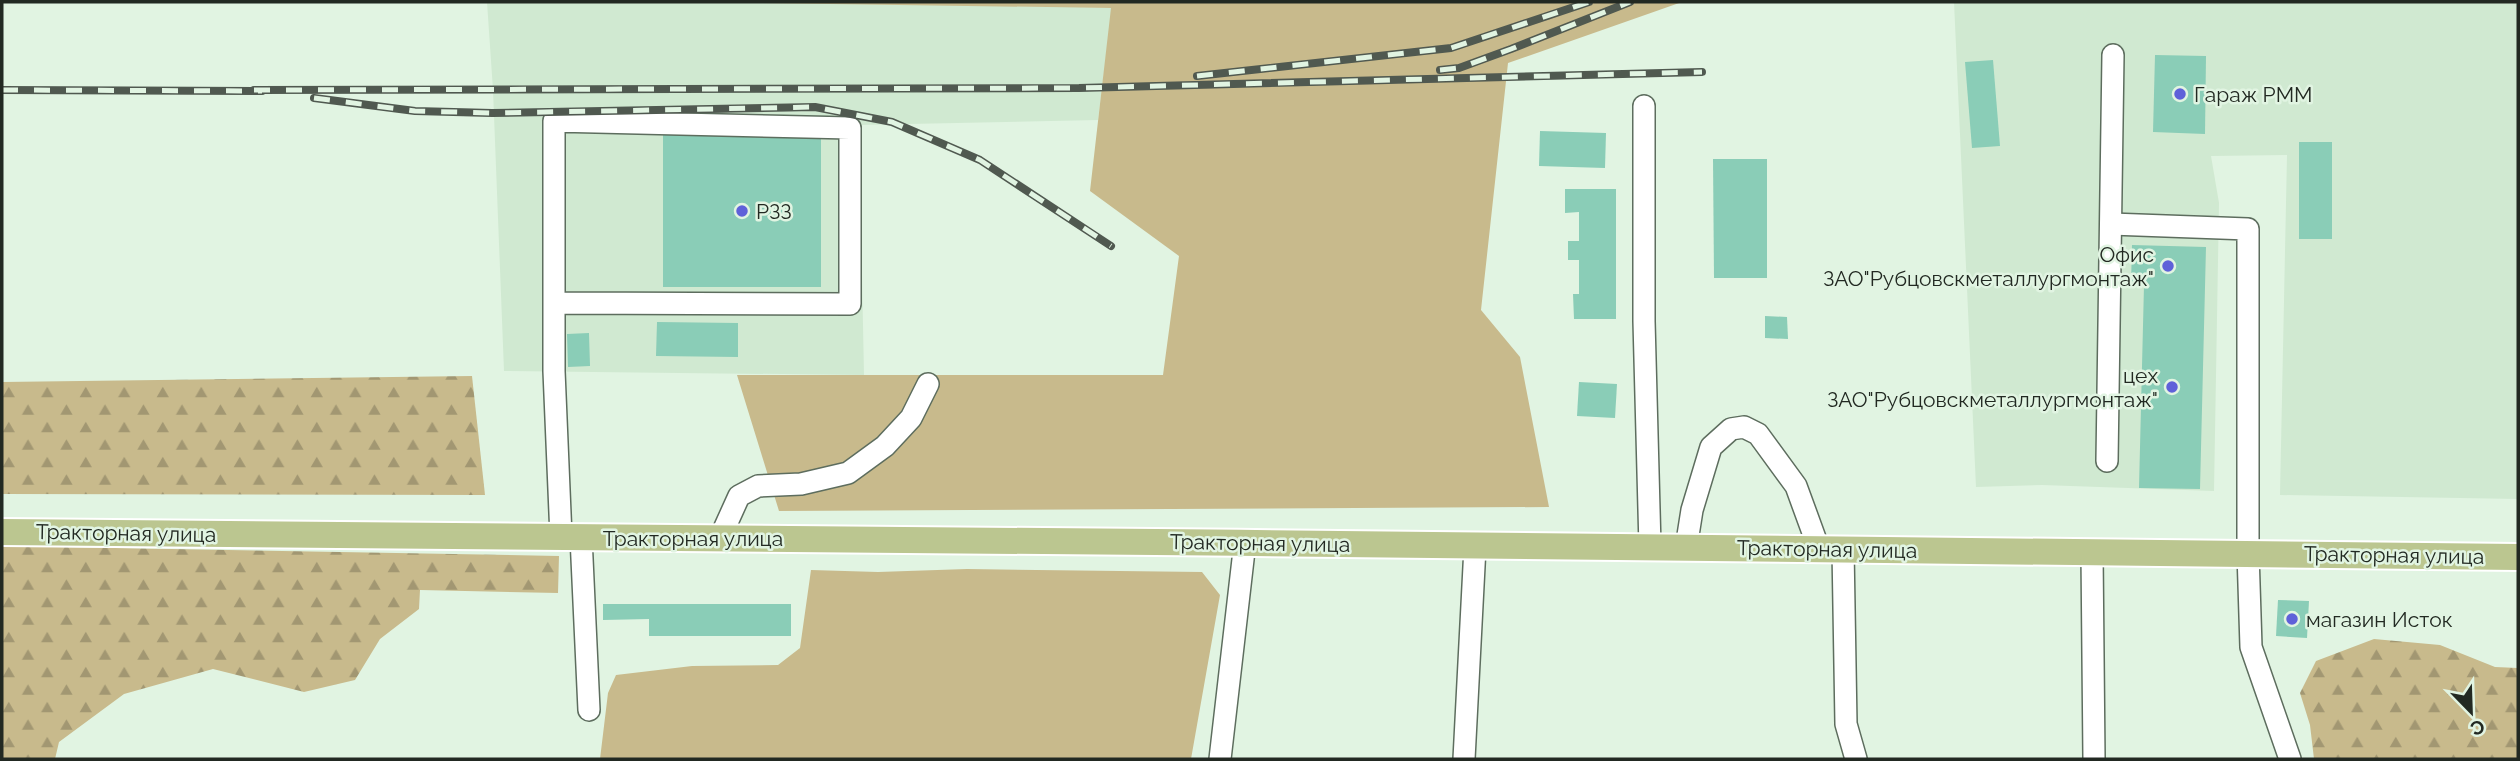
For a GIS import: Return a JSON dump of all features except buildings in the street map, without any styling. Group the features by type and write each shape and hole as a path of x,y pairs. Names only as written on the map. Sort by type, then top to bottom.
{"main road":[{"name":"Тракторная улица","path":"2,532 1245,542 1475,547 2518,557"}],"lane":[{"path":"2107,461 2113,55"},
{"path":"1644,106 1644,321 1650,547"},
{"path":"555,303 849,304 850,128 554,121 554,371 589,710"},
{"path":"2111,224 2248,229 2248,553 2251,647 2290,759"},
{"path":"720,538 739,496 758,486 801,484 848,473 876,453 911,418 928,384"},
{"path":"1686,548 1692,510 1711,447 1731,429 1744,428 1758,434 1796,486 1831,549 1846,724 1856,759"},
{"path":"1220,759 1245,542"},
{"path":"1464,759 1475,547"},
{"path":"2092,553 2094,759"}],"shaded area":[{"path":"487,2 915,2 1112,8 1098,120 859,125 864,375 504,371"},
{"path":"1954,2 2518,2 2518,499 2280,495 2287,155 2211,156 2219,203 2214,491 2042,485 1976,487"}],"green space":[{"path":"700,2 1682,2 1508,63 1481,310 1520,357 1549,507 779,511 737,375 1163,375 1179,256 1090,191 1111,8"},
{"path":"472,376 485,495 2,494 2,382"},
{"path":"2,546 559,556 558,593 420,590 419,609 380,639 355,680 304,692 213,669 124,694 59,742 55,759 2,759"},
{"path":"967,569 1202,572 1220,595 1191,759 600,759 608,693 616,675 692,666 778,665 800,648 811,570 878,572"},
{"path":"2374,639 2440,645 2495,667 2518,668 2518,759 2314,759 2310,725 2300,693 2316,661"}],"railway":[{"path":"1197,76 1451,48 1589,2"},
{"path":"1440,70 1459,68 1630,2"},
{"path":"254,90 1079,88 1702,72"},
{"path":"2,90 262,91"},
{"path":"314,98 415,111 492,113 815,107 892,122 980,160 1111,246"}],"place":[{"name":"Гараж РММ","path":"2180,94"},
{"name":"РЗЗ","path":"742,211"},
{"name":"Офис ЗАО\"Рубцовскметаллургмонтаж\"","path":"2168,266"},
{"name":"цех ЗАО\"Рубцовскметаллургмонтаж\"","path":"2172,387"},
{"name":"магазин Исток","path":"2292,619"}]}
